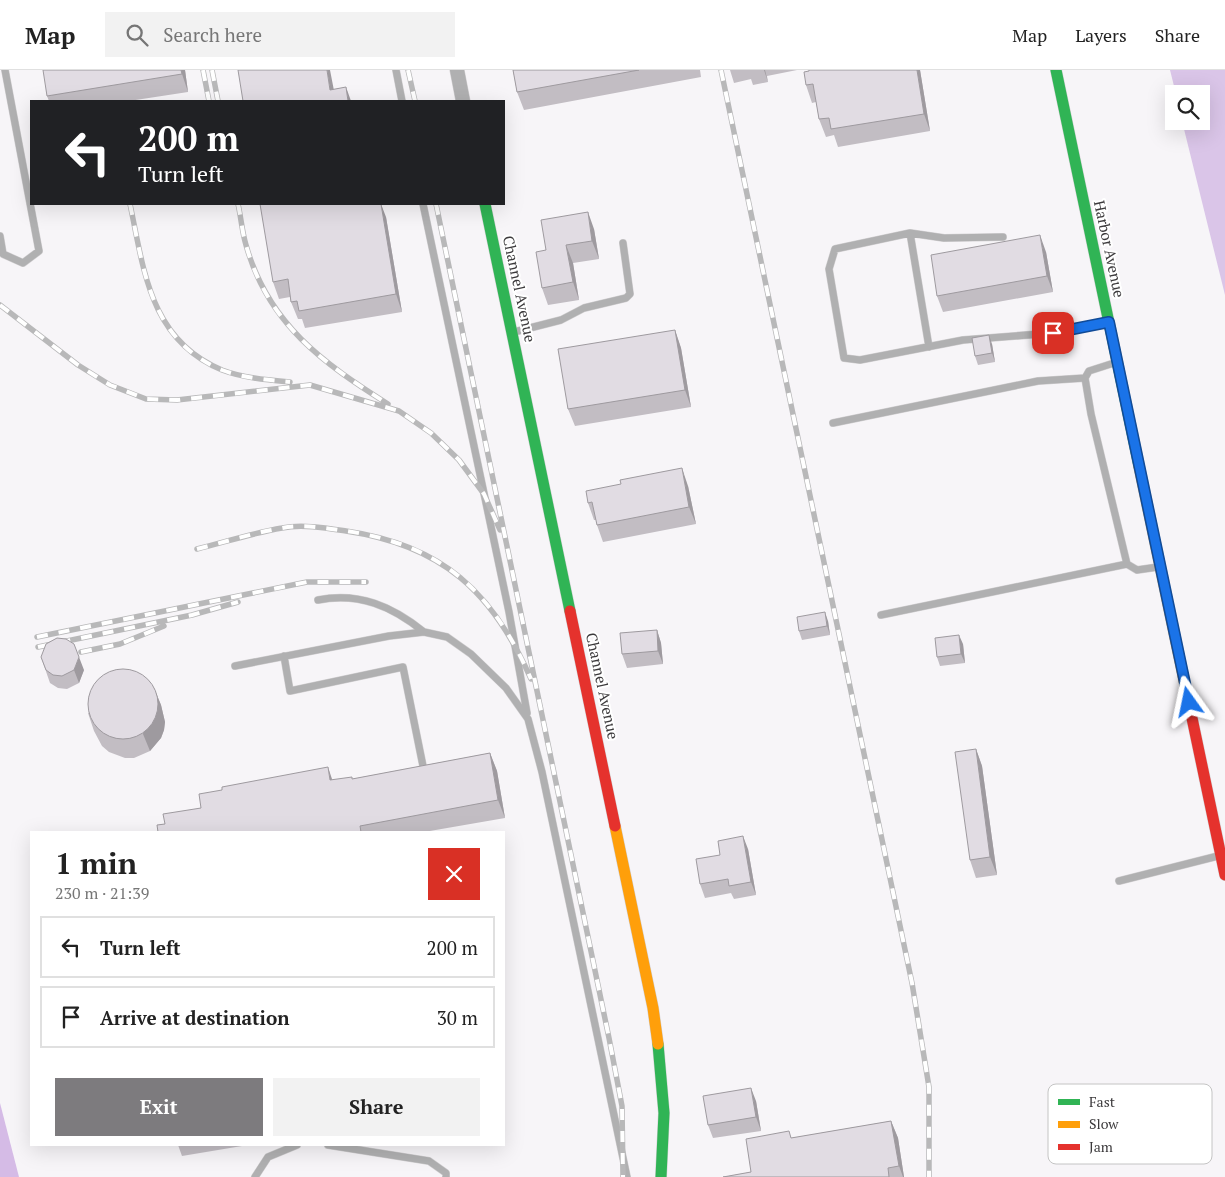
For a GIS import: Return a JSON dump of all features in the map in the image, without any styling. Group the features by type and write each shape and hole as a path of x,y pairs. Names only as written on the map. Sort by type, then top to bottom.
{"street":[{"path":"457,70 463,100"},
{"name":"Harbor Avenue","path":"1056,70 1225,875"},
{"name":"Channel Avenue","path":"485,205 653,1008 665,1083 664,1156 661,1177"}],"lane":[{"path":"4,70 30,204"},
{"path":"396,70 402,100"},
{"path":"0,236 3,254 23,263 39,251 30,205"},
{"path":"423,205 509,612 528,718 542,772 627,1177"},
{"path":"1003,237 944,238 910,233 835,249 829,269 844,358 860,360 963,340 1053,333 1109,322"},
{"path":"910,233 929,347"},
{"path":"512,332 561,320 584,308 626,298 630,294 622,243"},
{"path":"1117,362 1089,371 1085,378 1091,414 1127,564"},
{"path":"833,423 1038,381 1085,378"},
{"path":"882,614 1127,564 1137,570 1160,567"},
{"path":"318,600 339,596 374,602 405,617 424,632"},
{"path":"235,666 424,632 447,637 471,654 506,688 528,718"},
{"path":"284,656 290,691 403,667 423,766"},
{"path":"1119,881 1221,855"},
{"path":"255,1177 268,1158 295,1146"},
{"path":"334,1146 429,1161 446,1173 446,1177"}],"shaded area":[{"path":"1170,70 1225,70 1225,295 1184,130 1210,130 1210,85 1174,85"},
{"path":"0,1103 19,1177 0,1177"}],"building":[{"path":"43,70 181,70 182,74 47,96"},
{"path":"238,70 327,70 330,90 346,87 348,100 243,100"},
{"path":"513,70 639,70 517,92"},
{"path":"809,70 917,70 924,114 831,129 829,118 819,119 813,84 806,85 804,72"},
{"path":"260,205 381,205 396,294 299,311 297,301 291,302 288,279 273,282"},
{"path":"588,212 592,241 566,245 573,282 542,288 536,252 546,250 541,220"},
{"path":"1040,235 1047,276 937,296 931,255"},
{"path":"675,330 685,390 568,409 558,349"},
{"path":"989,335 992,353 975,356 972,338"},
{"path":"682,468 689,507 597,525 592,502 588,503 586,491 621,484 620,480"},
{"path":"825,612 827,626 799,631 797,617"},
{"path":"657,630 658,651 622,654 620,633"},
{"path":"959,635 961,654 937,657 935,638"},
{"path":"57,638 66,639 74,644 79,657 74,670 62,676 53,675 46,670 41,657 46,644"},
{"path":"130,669 143,675 152,684 156,690 158,704 156,718 148,729 137,737 116,739 109,737 98,729 90,718 88,697 90,690 98,679 109,671"},
{"path":"976,749 990,857 970,860 955,752"},
{"path":"490,753 498,800 360,826 361,831 158,831 157,825 165,824 163,814 201,808 199,794 222,790 222,787 328,767 330,780 352,777 352,779"},
{"path":"743,836 751,882 729,886 728,879 700,884 696,859 720,855 718,841"},
{"path":"751,1088 756,1117 708,1125 703,1096"},
{"path":"891,1121 899,1166 888,1168 889,1177 723,1177 751,1172 746,1139 789,1131 791,1138"}],"railway":[{"path":"203,70 209,100"},
{"path":"212,70 218,100"},
{"path":"408,70 415,100"},
{"path":"721,70 912,983 929,1087 929,1177"},
{"path":"130,205 140,254 154,301 165,322 179,341 198,357 230,373 290,382"},
{"path":"238,205 245,240 256,273 268,297 283,319 320,357 388,404"},
{"path":"436,205 609,1038 622,1106 623,1177"},
{"path":"0,305 78,365 110,385 146,399 177,400 310,385 399,411 431,433 459,460 484,494 500,530"},
{"path":"197,549 260,532 298,526 346,531 380,538 410,548 437,561 460,578 481,598 500,621 531,679"},
{"path":"37,637 307,582 366,582"},
{"path":"38,647 192,615 238,602"},
{"path":"81,652 120,644 164,626"}],"traffic: fast":[{"path":"1056,70 1139,466"},
{"path":"485,205 570,611"},
{"path":"658,1044 664,1113 661,1177"}],"traffic: slow":[{"path":"1139,466 1188,699"},
{"path":"615,826 653,1008 658,1044"}],"traffic: jam":[{"path":"570,611 615,826"},
{"path":"1188,699 1225,875"}],"route":[{"path":"1053,333 1109,322 1189,702"}]}
